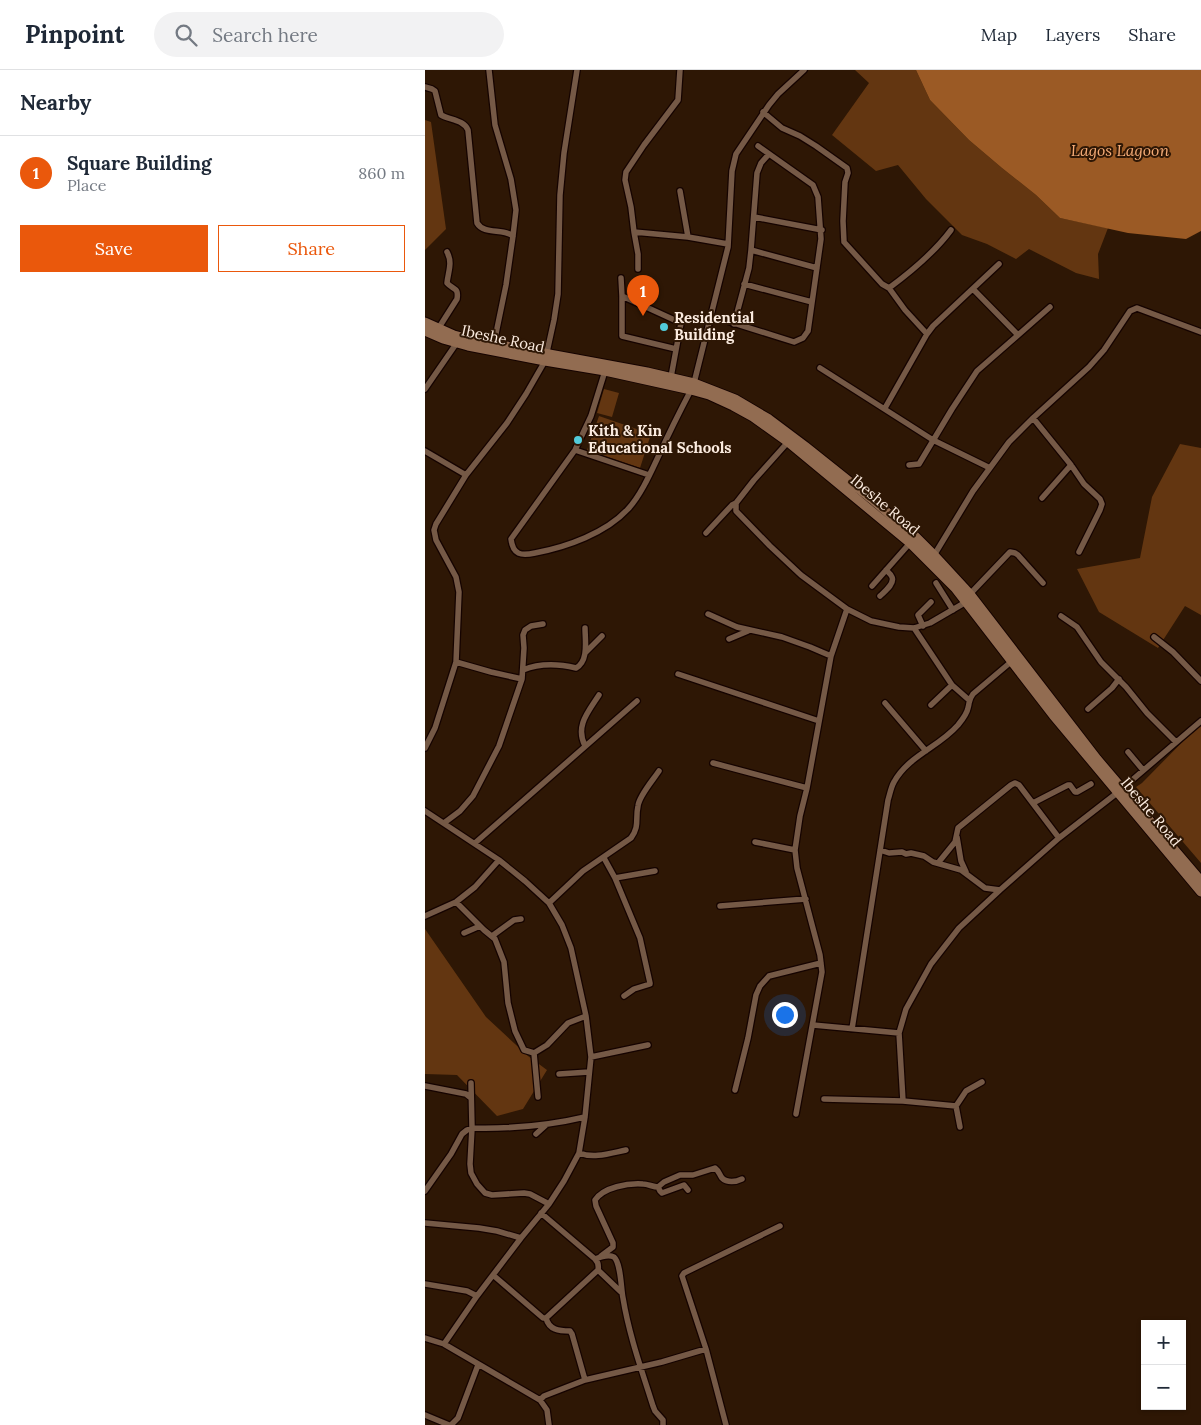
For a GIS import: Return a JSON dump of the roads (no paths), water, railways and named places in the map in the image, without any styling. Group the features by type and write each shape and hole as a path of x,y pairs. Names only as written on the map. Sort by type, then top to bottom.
{"main road":[{"name":"Ibeshe Road","path":"425,322 454,335 494,343 546,358 605,371 692,386 735,399 769,420 805,446 915,536 1061,712 1119,790 1201,892"},
{"name":"Ibeshe Road","path":"425,331 456,344 671,377 692,386 733,406 788,442 910,543 932,558"},
{"name":"Ibeshe Road","path":"968,598 1053,716 1201,881"}],"street":[{"path":"489,70 496,130 514,192 515,210 506,285 494,343"},
{"path":"425,748 435,728 456,662 459,592 456,577 436,540 434,530 466,475 512,416 546,358 558,294 560,195 565,145 577,70"},
{"path":"638,269 638,254 625,180 626,172 643,145 678,100 680,70"},
{"path":"605,371 591,416 575,450 511,539 514,550 518,553 523,555 536,553 563,546 601,530 629,508 649,475 692,386 711,316 728,244 734,159 763,112 778,94 804,70"},
{"path":"425,86 433,88 435,91 441,115 467,127 479,227 505,231 513,236"},
{"path":"763,112 782,128 800,136 847,168 843,221 844,242 882,284 889,288 905,310 927,334"},
{"path":"711,316 794,342 803,338 808,331 822,230 818,197 813,185 758,146"},
{"path":"734,324 751,250 757,173 761,163 769,154"},
{"path":"680,191 689,236"},
{"path":"754,217 822,230"},
{"path":"889,288 924,260 951,230"},
{"path":"634,232 689,236 728,244"},
{"path":"751,250 817,268"},
{"path":"438,329 457,299 458,294 457,290 447,283 450,263 447,252"},
{"path":"885,408 933,326 999,264"},
{"path":"621,278 621,336 676,349"},
{"path":"744,284 812,302"},
{"path":"973,289 1018,335"},
{"path":"622,296 681,323 671,377"},
{"path":"909,465 919,464 977,371 1050,307"},
{"path":"932,558 973,492 1009,442 1089,368 1104,350 1130,310 1137,308 1201,332"},
{"path":"425,389 456,344"},
{"path":"820,368 933,440 990,468"},
{"path":"1033,418 1084,484 1100,499 1102,504 1079,552"},
{"path":"706,533 736,503 788,442"},
{"path":"575,450 649,475"},
{"path":"425,451 466,475"},
{"path":"1042,498 1071,466"},
{"path":"736,503 736,511 776,553 801,575 847,609 871,621 899,628 923,626 953,610 968,598 1010,552 1015,552 1043,583"},
{"path":"872,586 910,543"},
{"path":"880,596 893,579 886,570"},
{"path":"936,583 953,610"},
{"path":"923,626 918,615 931,602"},
{"path":"796,1114 813,1025 821,963 797,868 795,850 831,656 847,609"},
{"path":"708,614 731,625 782,637 831,656"},
{"path":"1061,616 1077,628 1101,662 1176,742"},
{"path":"444,823 460,811 473,796 499,746 522,679 523,635 525,630 531,626 543,624"},
{"path":"523,670 540,665 576,668 580,666 585,653 585,628"},
{"path":"914,628 952,685 969,700"},
{"path":"729,639 750,630"},
{"path":"585,653 602,636"},
{"path":"1154,637 1173,652 1201,681"},
{"path":"852,1029 888,800 893,783 901,771 920,754 948,736 959,724 969,708 969,700 973,694 1012,661"},
{"path":"456,662 522,679"},
{"path":"678,674 819,721"},
{"path":"1088,709 1119,680"},
{"path":"931,705 952,685"},
{"path":"585,746 581,729 583,721 599,696"},
{"path":"475,844 637,701"},
{"path":"885,703 926,751"},
{"path":"903,1101 899,1033 906,1009 931,964 959,928 1059,838 1201,721"},
{"path":"1129,752 1143,770"},
{"path":"713,763 807,788"},
{"path":"549,903 583,871 631,838 636,831 637,806 659,771"},
{"path":"938,864 955,842 958,828 1011,785 1015,784 1019,785 1059,838"},
{"path":"1033,803 1068,785 1077,792 1091,784"},
{"path":"425,811 499,860 549,903 562,925 571,948 586,1016 591,1057 579,1153 549,1204 477,1296 444,1344"},
{"path":"957,835 961,860 966,873"},
{"path":"755,842 795,850"},
{"path":"881,850 889,853 902,852 924,856 938,864 961,870 985,888 1000,890"},
{"path":"604,858 615,878 640,938 650,982 650,984 633,989 624,996"},
{"path":"425,916 456,902 475,886 499,860"},
{"path":"615,878 655,871"},
{"path":"720,906 806,898"},
{"path":"456,902 495,939 504,962 508,1002 515,1031 524,1050 534,1054"},
{"path":"492,936 514,920 521,919"},
{"path":"464,933 481,926"},
{"path":"735,1090 756,995 760,986 769,976 821,963"},
{"path":"534,1054 547,1045 568,1023 586,1016"},
{"path":"813,1025 899,1033"},
{"path":"591,1057 648,1045"},
{"path":"534,1054 538,1097"},
{"path":"559,1074 589,1072"},
{"path":"959,1127 956,1106 966,1092 982,1082"},
{"path":"471,1083 471,1173 477,1184 485,1193 492,1195 524,1193 530,1194 549,1204"},
{"path":"425,1086 466,1094 471,1098"},
{"path":"824,1099 903,1101 956,1106"},
{"path":"425,1189 451,1154 462,1134 467,1130 472,1128 546,1125 585,1117"},
{"path":"536,1134 546,1125"},
{"path":"579,1153 593,1156 626,1150"},
{"path":"659,1187 664,1182 681,1175 693,1175 715,1168 727,1181 739,1181 742,1179"},
{"path":"597,1258 613,1247 613,1243 596,1206 595,1200 598,1196 610,1189 632,1184 659,1187 662,1192 684,1185 687,1190"},
{"path":"541,1213 597,1258 599,1266 598,1270 546,1318"},
{"path":"425,1223 488,1229 521,1238"},
{"path":"726,1425 706,1349 682,1276 684,1273 781,1226"},
{"path":"597,1258 611,1256 615,1258 621,1277 626,1317 653,1406 663,1420 663,1425"},
{"path":"598,1270 622,1294"},
{"path":"493,1275 543,1318 546,1318"},
{"path":"425,1284 462,1290 477,1296"},
{"path":"546,1318 547,1323 557,1331 570,1331 572,1334 585,1380"},
{"path":"425,1338 444,1344 540,1400 547,1410 549,1425"},
{"path":"540,1400 544,1396 585,1380 706,1349"},
{"path":"425,1415 450,1425 458,1418 478,1365"}],"water":[{"name":"Lagos Lagoon","path":"916,70 1201,70 1201,231 1186,239 1128,233 1060,218 1036,195 969,140 930,100"}],"place":[{"name":"Square Building","path":"643,316"},
{"name":"Residential Building","path":"664,327"},
{"name":"Kith & Kin Educational Schools","path":"578,440"}]}
